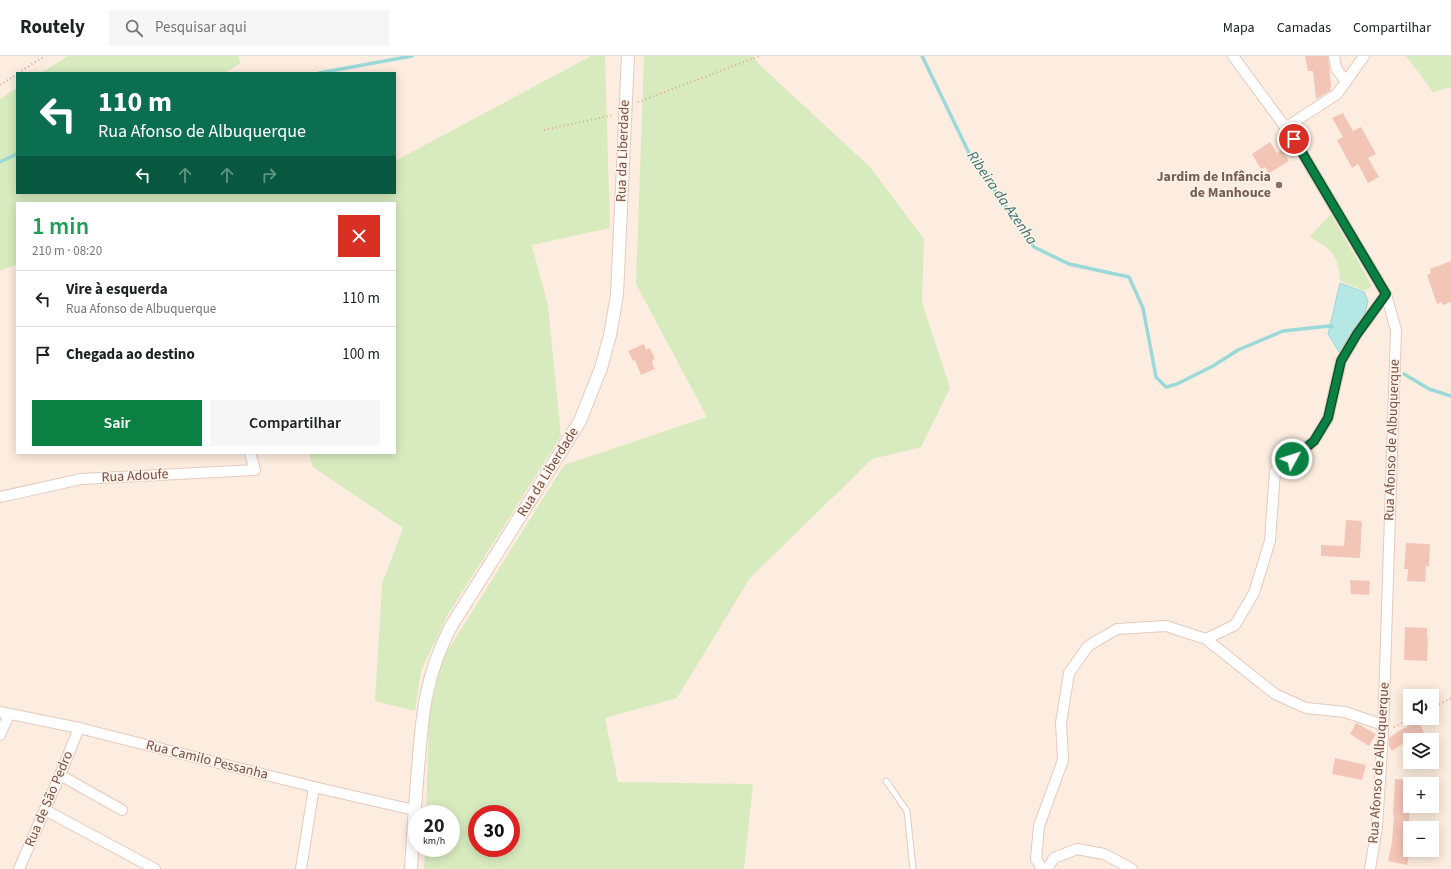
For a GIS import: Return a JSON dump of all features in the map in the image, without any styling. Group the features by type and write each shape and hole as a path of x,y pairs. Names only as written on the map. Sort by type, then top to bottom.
{"street":[{"name":"Rua da Liberdade","path":"414,805 422,719 426,692 432,668 441,646 450,628 580,421 601,368 610,335 617,295 628,56"},
{"name":"Rua Afonso de Albuquerque","path":"1233,56 1294,139 1386,294 1396,330 1383,729 1377,827 1370,869"},
{"path":"1334,56 1336,68 1346,82"},
{"path":"1285,128 1337,94 1364,56"},
{"path":"1206,639 1235,625 1254,593 1270,541 1275,471 1314,441 1328,418 1341,361 1357,334 1386,294"},
{"name":"Rua Adoufe","path":"0,497 81,479 255,470 250,454"},
{"path":"1042,869 1036,859 1039,826 1063,760 1061,723 1069,673 1088,646 1117,628 1166,626 1206,639 1275,694 1306,708 1345,712 1383,729"},
{"path":"0,735 5,713"},
{"name":"Rua Camilo Pessanha","path":"5,713 79,728 314,787 408,809"},
{"name":"Rua de São Pedro","path":"19,869 79,728"},
{"path":"60,775 122,810"},
{"path":"301,869 314,787"},
{"path":"45,810 155,869"},
{"path":"1047,869 1054,858 1077,849 1104,854 1132,869"},
{"name":"Rua da Liberdade","path":"411,869 412,857"}],"lane":[{"path":"886,781 907,811 913,869"}],"path":[{"path":"20,72 45,56"},
{"path":"544,130 616,114 637,102 760,56"},
{"path":"0,85 16,74"},
{"path":"1439,704 1451,698"},
{"path":"1383,729 1403,721"}],"green space":[{"path":"68,56 238,56 241,63 226,72 43,72"},
{"path":"591,56 605,56 610,228 532,245 548,306 561,436 447,616 421,671 415,711 375,701 382,584 403,528 313,467 309,454 396,454 396,202 16,202 16,264 0,270 0,99 16,89 16,194 396,194 396,160"},
{"path":"644,56 753,56 761,66 870,167 924,239 922,302 950,388 921,447 872,459 750,578 677,698 605,718 618,782 753,784 744,869 424,869 425,857 460,857 460,805 426,805 429,714 443,658 564,465 707,417 636,284"},
{"path":"1406,56 1451,56 1451,87 1433,92"},
{"path":"1331,214 1372,286 1365,291 1340,281 1338,267 1333,255 1326,247 1310,236"}],"water":[{"path":"1340,283 1364,292 1368,301 1365,313 1339,352 1328,334"}],"building":[{"path":"1305,56 1328,56 1331,86 1330,91 1316,99 1313,71 1308,71"},
{"path":"1343,113 1353,131 1361,127 1376,154 1368,158 1379,177 1368,183 1358,164 1352,168 1337,140 1343,137 1332,118"},
{"path":"1270,142 1277,153 1282,150 1289,161 1269,173 1265,167 1261,169 1252,154"},
{"path":"1451,261 1451,302 1443,305 1442,302 1437,304 1427,275 1431,273 1430,269"},
{"path":"644,344 646,350 650,348 655,359 652,360 652,363 655,369 641,375 635,360 633,361 628,351"},
{"path":"1346,520 1362,521 1360,558 1321,556 1321,545 1344,546"},
{"path":"1406,543 1430,544 1429,566 1426,566 1425,582 1407,581 1408,569 1404,569"},
{"path":"1350,580 1370,581 1369,595 1351,594"},
{"path":"1405,627 1427,628 1427,661 1404,660"},
{"path":"1356,723 1376,734 1369,746 1350,734"},
{"path":"1410,725 1420,725 1424,732 1403,733 1403,743 1392,751 1389,746 1389,738"},
{"path":"1335,758 1366,765 1362,780 1332,774"},
{"path":"1395,779 1403,780 1403,813 1409,813 1409,821 1403,821 1403,857 1409,857 1407,865 1388,861 1392,842"}],"waterway":[{"path":"324,72 412,56"},
{"name":"Ribeira da Azenha","path":"922,56 970,155 1034,247 1069,264 1129,277 1143,308 1156,377 1166,387 1177,384 1213,366 1238,350 1283,331 1329,326 1332,327"},
{"path":"0,162 16,154"},
{"name":"Ribeira da Azenha","path":"1404,374 1429,389 1451,396"}],"place":[{"name":"Jardim de Infância de Manhouce","path":"1279,185"}],"route":[{"path":"1292,459 1314,441 1328,418 1341,361 1357,334 1386,294 1294,139"}]}
